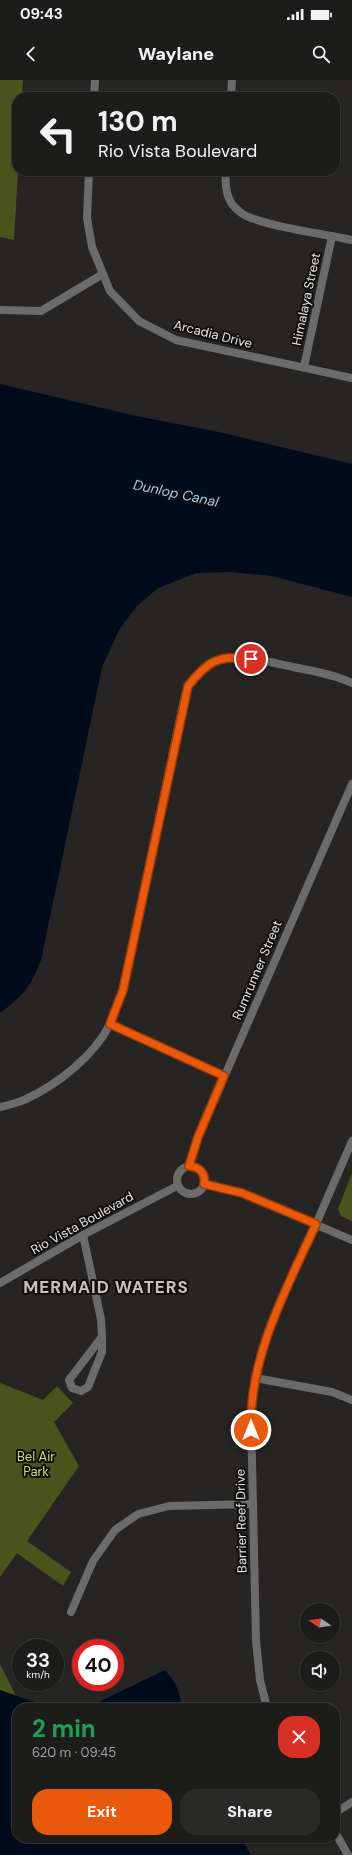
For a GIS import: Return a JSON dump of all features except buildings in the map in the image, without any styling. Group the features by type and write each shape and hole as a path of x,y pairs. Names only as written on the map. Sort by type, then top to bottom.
{"street":[{"path":"94,92 95,80"},
{"path":"231,92 232,80"},
{"name":"Arcadia Drive","path":"89,176 87,218 92,247 110,291 139,321 176,340 352,378"},
{"path":"226,176 225,182 228,196 232,204 245,215 278,225 352,240"},
{"name":"Himalaya Street","path":"304,367 332,236"},
{"path":"0,310 41,311 103,274"},
{"path":"0,1107 25,1100 51,1086 79,1063 102,1037 110,1024 123,990 188,686 202,669 218,659 240,657 333,676 352,683"},
{"name":"Rumrunner Street","path":"189,1166 198,1137 224,1076 352,784"},
{"path":"110,1024 224,1076"},
{"name":"Barrier Reef Drive","path":"266,1703 260,1680 256,1641 251,1415 255,1378 267,1334 352,1141"},
{"path":"189,1166 199,1169 202,1172 204,1184 199,1192 189,1195 180,1190 176,1181 179,1172 189,1166"},
{"path":"204,1184 242,1193 352,1240"},
{"name":"Rio Vista Boulevard","path":"0,1283 83,1235 177,1186"},
{"path":"83,1235 101,1319 102,1337 102,1352 88,1388 81,1390 72,1388 69,1380 102,1337"},
{"path":"255,1378 332,1392 352,1400"},
{"path":"71,1612 93,1561 115,1530 138,1514 169,1506 253,1504"},
{"path":"340,1810 352,1802"},
{"path":"340,1841 348,1855"}],"green space":[{"path":"0,80 23,80 22,92 12,92 12,176 18,176 14,240 0,237"},
{"path":"352,1173 352,1221 341,1216 338,1209"},
{"name":"Bel Air Park","path":"0,1383 43,1400 57,1386 73,1403 54,1422 79,1466 27,1541 71,1572 63,1586 17,1553 0,1577"},
{"path":"0,1664 12,1688 12,1691 16,1696 0,1690"}],"water":[{"name":"Dunlop Canal","path":"0,384 136,416 219,432 352,464 352,597 272,576 230,572 197,573 158,588 136,607 119,630 102,667 41,960 30,984 21,996 0,1013"},
{"path":"165,1670 177,1688 181,1703 96,1703"},
{"path":"0,1690 38,1703 12,1703 12,1843 244,1843 251,1855 0,1855"}],"district":[{"name":"MERMAID WATERS","path":"106,1287"}],"route":[{"path":"251,659 240,657 218,659 202,669 188,686 123,990 110,1024 224,1076 198,1137 189,1166 199,1169 204,1174 204,1184 222,1187 242,1193 316,1224 267,1334 260,1356 253,1388 251,1430"}]}
